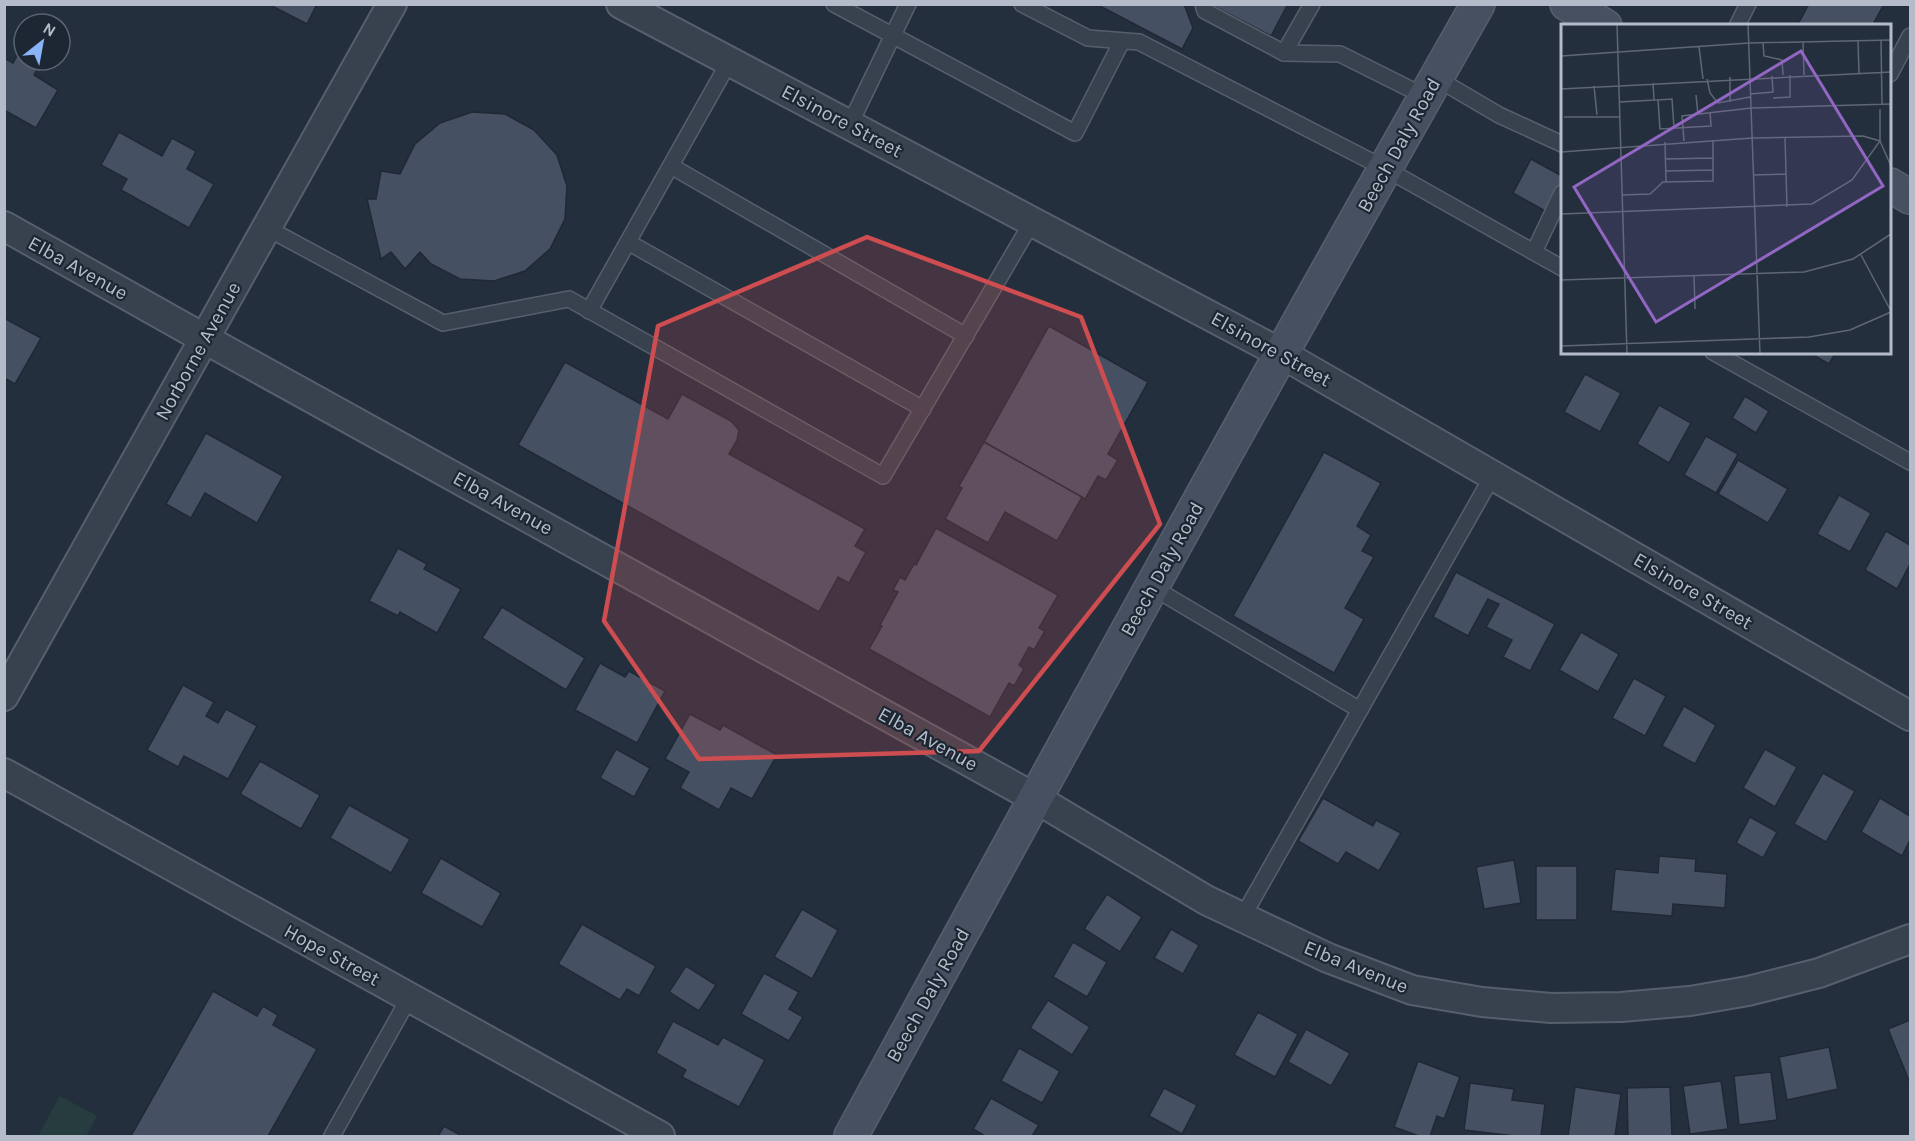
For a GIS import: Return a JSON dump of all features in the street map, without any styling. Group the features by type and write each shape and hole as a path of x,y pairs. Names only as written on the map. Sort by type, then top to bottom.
{"main road":[{"name":"Beech Daly Road","path":"851,1137 1035,798 1478,4"},
{"path":"1567,4 1602,24"},
{"path":"1891,186 1911,196"}],"street":[{"name":"Norborne Avenue","path":"4,696 392,4"},
{"name":"Elsinore Street","path":"621,4 1282,354 1911,716"},
{"name":"Elba Avenue","path":"4,226 1035,798 1206,900 1328,958 1412,990 1482,1002 1551,1008 1621,1008 1667,1004 1748,991 1819,973 1911,939"},
{"name":"Hope Street","path":"4,773 660,1137"}],"lane":[{"path":"850,124 908,4"},
{"path":"1203,4 1205,11 1284,53 1340,54 1431,87 1561,143"},
{"path":"1284,53 1312,4"},
{"path":"1738,24 1748,4"},
{"path":"838,5 1076,133 1122,41"},
{"path":"1030,6 1088,38 1139,42 1386,169 1561,267"},
{"path":"1891,72 1911,36"},
{"path":"589,311 729,62"},
{"path":"671,166 966,336"},
{"path":"1534,252 1561,197"},
{"path":"267,228 443,323 569,299 883,476 1032,222"},
{"path":"628,242 923,409"},
{"path":"1717,354 1911,462"},
{"path":"1242,918 1493,476"},
{"path":"1152,587 1360,710"},
{"path":"332,1137 409,998"}],"highlighted area":[{"path":"867,237 1081,317 1160,524 979,751 699,759 604,621 658,326"}],"green space":[{"path":"60,1096 97,1116 86,1136 38,1136"}],"building":[{"path":"268,4 317,4 307,24"},
{"path":"1096,4 1184,4 1193,28 1182,49"},
{"path":"1210,4 1288,4 1271,36"},
{"path":"1809,4 1884,4 1873,24 1798,24"},
{"path":"4,58 12,62 12,72 36,72 34,75 58,90 36,128 4,110"},
{"path":"472,112 505,114 534,130 557,155 567,186 565,219 550,249 525,271 494,281 460,279 431,264 420,252 405,269 391,252 381,259 367,199 376,199 381,171 400,174 415,144 440,123"},
{"path":"119,132 162,156 172,138 196,151 187,169 214,184 189,228 121,190 127,179 101,165"},
{"path":"1531,159 1561,175 1561,185 1547,212 1513,193"},
{"path":"4,318 41,338 15,384 4,378"},
{"path":"1049,326 1148,382 1108,454 1118,460 1106,480 1098,476 1085,499 984,442"},
{"path":"1812,354 1835,354 1829,364"},
{"path":"565,362 668,419 682,394 731,421 739,430 737,440 729,454 865,529 855,546 866,552 849,583 838,577 819,612 518,445"},
{"path":"1585,374 1621,393 1600,432 1564,412"},
{"path":"1745,396 1769,411 1756,433 1732,418"},
{"path":"1659,405 1691,423 1669,463 1637,444"},
{"path":"206,433 283,476 257,523 205,493 191,518 166,504"},
{"path":"1706,436 1738,454 1716,493 1684,475"},
{"path":"984,442 1082,497 1057,541 1005,512 988,543 945,519 962,488 959,486"},
{"path":"1324,452 1381,483 1357,526 1371,535 1362,551 1374,557 1345,608 1364,619 1334,673 1233,616"},
{"path":"1738,460 1788,489 1768,523 1718,494"},
{"path":"1839,495 1871,513 1850,552 1817,534"},
{"path":"936,528 1058,595 1039,628 1045,631 1034,650 1029,647 1019,665 1024,669 1014,686 1009,683 990,717 869,649 898,592 893,590 900,577 905,580"},
{"path":"1886,531 1910,545 1910,564 1897,589 1865,570"},
{"path":"398,548 427,564 424,569 461,589 437,633 400,612 398,616 369,601"},
{"path":"1456,572 1555,624 1530,671 1503,657 1512,640 1486,627 1499,604 1488,599 1468,636 1433,617"},
{"path":"502,607 585,658 566,690 482,638"},
{"path":"1581,632 1619,654 1598,692 1559,670"},
{"path":"600,663 625,677 629,671 665,691 637,743 575,710"},
{"path":"1634,678 1666,696 1645,736 1612,718"},
{"path":"183,685 214,702 206,716 218,723 226,709 257,726 228,779 184,756 178,767 147,750"},
{"path":"1684,706 1716,725 1695,764 1662,746"},
{"path":"690,714 720,730 723,725 777,755 752,799 731,788 719,810 680,788 689,772 665,759"},
{"path":"616,749 650,768 634,797 600,778"},
{"path":"1765,749 1797,767 1775,807 1743,788"},
{"path":"260,761 320,795 301,829 240,794"},
{"path":"1823,773 1855,791 1826,842 1794,824"},
{"path":"1323,798 1373,826 1376,820 1401,833 1379,871 1346,852 1338,864 1298,841"},
{"path":"1880,798 1910,816 1910,840 1902,856 1861,832"},
{"path":"349,805 410,839 391,873 330,838"},
{"path":"1750,817 1777,832 1763,858 1736,843"},
{"path":"1659,856 1696,859 1695,871 1727,874 1725,908 1673,904 1672,916 1611,911 1615,869 1658,873"},
{"path":"441,858 501,893 482,927 421,893"},
{"path":"1514,860 1521,903 1484,909 1476,867"},
{"path":"1536,866 1577,866 1577,920 1536,920"},
{"path":"1107,894 1142,917 1120,952 1084,929"},
{"path":"802,909 838,930 812,979 774,957"},
{"path":"582,924 656,966 639,996 627,989 620,1000 558,964"},
{"path":"1171,929 1199,945 1183,974 1154,958"},
{"path":"1073,942 1107,962 1087,997 1053,977"},
{"path":"686,966 716,985 699,1011 669,992"},
{"path":"764,973 799,992 789,1009 803,1017 789,1041 741,1014"},
{"path":"213,991 257,1016 263,1006 278,1015 273,1025 317,1049 268,1136 131,1136"},
{"path":"1048,1000 1090,1027 1072,1055 1030,1028"},
{"path":"1258,1012 1298,1034 1275,1077 1234,1055"},
{"path":"1910,1020 1910,1083 1888,1029"},
{"path":"673,1021 718,1045 723,1037 765,1060 739,1107 682,1077 686,1070 656,1053"},
{"path":"1306,1029 1350,1053 1331,1086 1288,1062"},
{"path":"1829,1047 1838,1089 1787,1100 1779,1057"},
{"path":"1019,1048 1060,1071 1042,1103 1001,1081"},
{"path":"1418,1061 1460,1077 1444,1119 1437,1116 1430,1136 1419,1136 1394,1127"},
{"path":"1771,1072 1777,1120 1739,1125 1734,1076"},
{"path":"1721,1081 1728,1129 1690,1134 1683,1086"},
{"path":"1470,1083 1514,1089 1512,1100 1545,1104 1541,1136 1515,1136 1464,1130"},
{"path":"1575,1087 1621,1094 1615,1136 1568,1136"},
{"path":"1670,1087 1672,1136 1628,1136 1627,1088"},
{"path":"1164,1088 1197,1105 1182,1134 1149,1116"},
{"path":"991,1098 1039,1125 1032,1136 985,1136 973,1129"},
{"path":"444,1126 462,1136 438,1136"}]}
